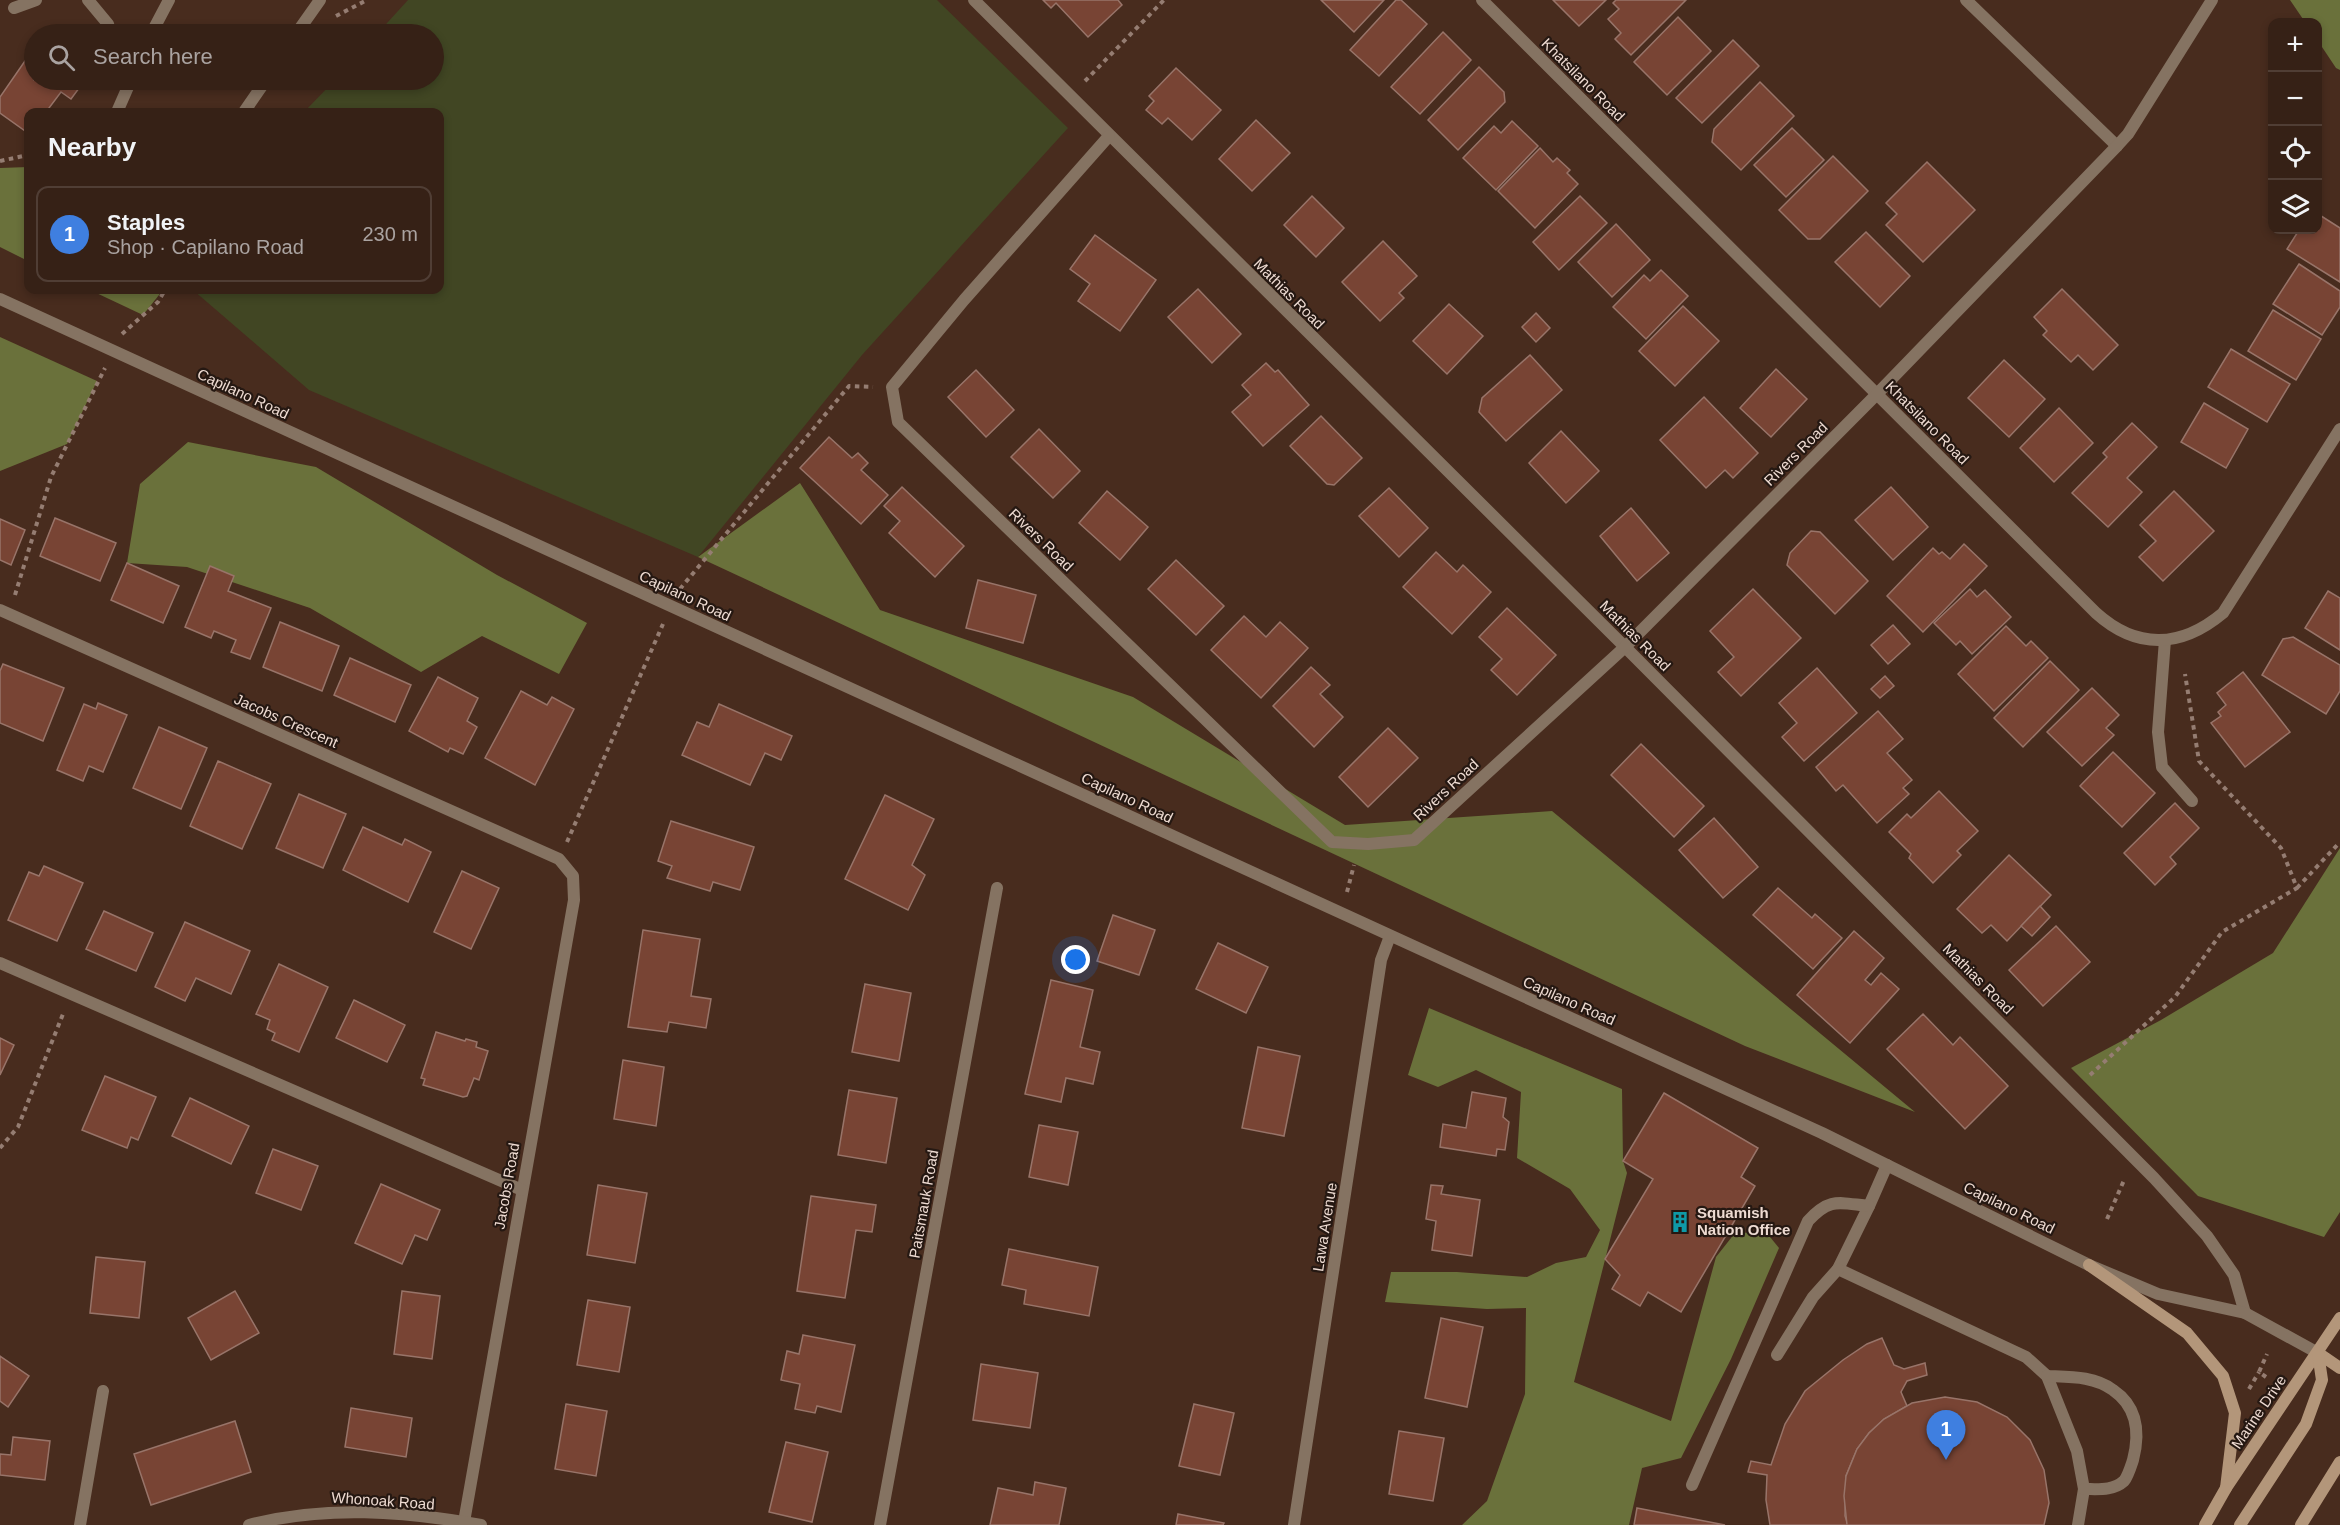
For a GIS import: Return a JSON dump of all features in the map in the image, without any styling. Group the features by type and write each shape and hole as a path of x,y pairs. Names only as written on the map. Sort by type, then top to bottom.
{"main road":[{"path":"2089,1265 2187,1334 2223,1376 2235,1413 2226,1488"},
{"name":"Marine Drive","path":"2205,1525 2226,1488 2340,1318"},
{"path":"2318,1353 2340,1368"},
{"path":"2240,1525 2306,1424 2322,1380 2318,1353"},
{"path":"2301,1525 2340,1462"}],"street":[{"path":"14,8 36,0"},
{"path":"88,0 108,24"},
{"path":"157,24 170,0"},
{"path":"303,24 320,0"},
{"name":"Mathias Road","path":"975,0 2053,1075 2207,1236 2234,1275 2245,1313"},
{"name":"Khatsilano Road","path":"1482,0 2111,627 2146,640 2165,640 2179,638 2210,624 2223,613 2340,429"},
{"path":"1966,0 2117,146"},
{"name":"Rivers Road","path":"892,387 898,423 1332,842 1368,844 1414,840 1624,647 1877,394 2117,146 2128,134 2212,0"},
{"path":"119,108 125,90"},
{"path":"247,108 259,90"},
{"path":"892,387 964,300 1109,136"},
{"name":"Capilano Road","path":"0,299 1822,1133 2089,1265 2157,1294 2245,1313 2318,1353"},
{"name":"Jacobs Crescent","path":"4,612 559,859"},
{"path":"2165,640 2158,732 2162,767 2192,801"},
{"name":"Jacobs Road","path":"464,1522 574,900 573,876 559,859"},
{"name":"Paitsmauk Road","path":"880,1525 997,888"},
{"name":"Lawa Avenue","path":"1294,1525 1382,960 1390,936"},
{"path":"0,963 522,1190"},
{"path":"1777,1355 1803,1311 1838,1269 1887,1165"},
{"path":"1692,1485 1808,1221 1826,1205 1839,1203 1869,1206"},
{"path":"1838,1269 2026,1357 2047,1376 2077,1451 2084,1490 2078,1525"},
{"path":"2047,1376 2091,1379 2112,1389 2126,1400 2136,1420 2137,1441 2125,1480 2111,1488 2084,1490"},
{"path":"80,1525 103,1391"},
{"name":"Whonoak Road","path":"249,1525 319,1512 380,1513 481,1525"}],"path":[{"path":"1070,96 1164,0"},
{"path":"0,161 24,156"},
{"path":"120,336 158,302 163,294"},
{"path":"4,612 51,477 105,367"},
{"path":"684,582 849,386 892,387"},
{"path":"559,859 664,622"},
{"path":"2179,638 2199,761 2282,848 2298,888"},
{"path":"2090,1075 2175,997 2222,932 2298,888 2340,842"},
{"path":"0,1148 18,1127 71,994"},
{"path":"2107,1219 2125,1177"},
{"path":"2249,1389 2267,1354"},
{"path":"2259,1372 2266,1377"}],"green space":[{"path":"408,0 937,0 1068,128 862,355 698,557 309,390 198,294 444,294 444,108 308,108 325,90 444,90 444,24 386,24"},
{"path":"2290,0 2340,0 2340,70 2336,68 2322,47 2322,18 2302,18"},
{"path":"24,167 24,259 0,247 0,168"},
{"path":"98,294 160,294 143,315"},
{"path":"0,337 97,381 67,444 0,471"},
{"path":"188,442 316,467 497,575 587,623 559,674 482,636 421,672 310,608 187,567 127,563 140,484"},
{"path":"800,483 880,610 1133,697 1345,825 1552,811 1915,1112 1745,1046 698,557"},
{"path":"2340,848 2340,1212 2324,1237 2198,1196 2071,1068 2161,1020 2273,953"},
{"path":"1429,1008 1622,1089 1623,1161 1627,1173 1574,1382 1671,1421 1716,1257 1735,1233 1766,1232 1779,1248 1731,1359 1681,1458 1642,1468 1629,1525 1462,1525 1487,1501 1525,1394 1526,1308 1487,1309 1385,1302 1391,1272 1457,1272 1527,1277 1556,1263 1586,1257 1600,1230 1570,1189 1517,1158 1521,1092 1476,1070 1438,1087 1408,1075"}],"building":[{"path":"1043,0 1118,0 1122,5 1088,37 1056,3 1051,8"},
{"path":"1321,0 1384,0 1354,32"},
{"path":"1396,0 1401,0 1427,24 1379,76 1350,50"},
{"path":"1553,0 1606,0 1579,26"},
{"path":"1616,0 1686,0 1631,55 1615,39 1621,33 1608,19 1619,9 1613,3"},
{"path":"1678,17 1711,51 1667,95 1634,62"},
{"path":"1443,32 1471,60 1420,114 1391,87"},
{"path":"1733,40 1759,66 1702,123 1676,98"},
{"path":"24,62 24,90 78,90 71,99 61,92 49,108 24,108 24,130 0,113 0,97"},
{"path":"1479,67 1504,92 1505,102 1458,150 1428,120"},
{"path":"1176,68 1221,110 1192,140 1168,118 1162,124 1146,110 1154,101 1149,96"},
{"path":"1760,82 1794,116 1741,170 1712,142 1714,129"},
{"path":"1256,120 1290,153 1252,191 1219,159"},
{"path":"1512,121 1538,146 1496,190 1463,158 1494,126 1501,133"},
{"path":"1792,128 1824,160 1786,197 1754,165"},
{"path":"1540,148 1553,162 1557,158 1570,170 1567,173 1578,184 1535,228 1498,191"},
{"path":"1833,156 1868,191 1820,239 1808,239 1779,210"},
{"path":"1927,162 1975,210 1923,262 1886,225 1897,214 1886,203"},
{"path":"1312,196 1344,228 1316,257 1284,225"},
{"path":"1580,196 1607,223 1559,270 1533,242"},
{"path":"2322,217 2340,228 2340,282 2287,249 2296,234 2322,234"},
{"path":"1616,224 1650,260 1612,297 1578,262"},
{"path":"1866,232 1910,276 1880,307 1835,262"},
{"path":"1095,235 1156,280 1120,331 1078,301 1090,284 1070,269"},
{"path":"1383,241 1417,276 1399,293 1404,298 1380,321 1342,282"},
{"path":"2299,264 2340,291 2340,307 2322,335 2273,304"},
{"path":"1661,270 1688,296 1646,339 1613,307 1644,275 1650,281"},
{"path":"1198,289 1241,334 1212,363 1168,317"},
{"path":"2062,289 2118,345 2093,370 2078,355 2071,362 2043,335 2047,331 2034,317"},
{"path":"1449,304 1483,336 1447,374 1413,341"},
{"path":"1683,306 1719,341 1675,386 1639,351"},
{"path":"2273,310 2321,339 2296,380 2248,351"},
{"path":"1536,313 1550,328 1536,342 1522,327"},
{"path":"2231,349 2290,384 2267,422 2208,387"},
{"path":"1530,355 1562,390 1506,441 1479,412 1482,398"},
{"path":"2004,360 2045,399 2009,437 1968,398"},
{"path":"1266,363 1275,372 1278,370 1309,405 1263,446 1232,412 1251,395 1242,385"},
{"path":"1776,369 1807,399 1771,437 1740,408"},
{"path":"976,370 1014,410 986,437 948,397"},
{"path":"1704,397 1758,453 1733,478 1725,470 1706,488 1660,440"},
{"path":"2204,403 2248,429 2226,468 2181,442"},
{"path":"2059,408 2093,443 2054,482 2020,448"},
{"path":"1321,416 1362,458 1334,485 1327,484 1290,446"},
{"path":"2132,423 2157,447 2127,478 2142,492 2108,527 2072,493 2107,457 2103,453"},
{"path":"1039,429 1080,471 1053,498 1011,457"},
{"path":"1561,431 1599,471 1566,503 1529,463"},
{"path":"829,437 852,458 858,453 868,463 861,470 888,495 861,524 800,468"},
{"path":"902,487 964,546 935,577 889,533 900,521 884,506"},
{"path":"1891,487 1928,527 1893,560 1855,520"},
{"path":"1389,488 1428,528 1399,557 1359,516"},
{"path":"1107,491 1148,527 1120,560 1079,523"},
{"path":"2174,491 2214,531 2163,581 2139,557 2156,541 2140,525"},
{"path":"1631,508 1669,553 1637,581 1600,536"},
{"path":"55,518 116,543 100,581 40,556"},
{"path":"0,519 25,530 11,565 0,560"},
{"path":"1811,531 1820,532 1868,581 1835,614 1787,565 1790,553"},
{"path":"1964,544 1987,566 1923,632 1887,596 1933,548 1950,559"},
{"path":"1436,552 1457,572 1463,565 1491,592 1452,634 1403,587"},
{"path":"1176,560 1224,606 1196,635 1148,589"},
{"path":"127,563 179,586 163,623 111,600"},
{"path":"210,566 234,576 228,591 271,608 250,659 231,652 236,640 214,631 211,638 185,627"},
{"path":"978,580 1036,595 1023,643 966,628"},
{"path":"1753,589 1801,638 1741,696 1718,672 1734,657 1710,631"},
{"path":"1970,589 1977,597 1985,590 2011,617 1972,654 1960,641 1956,645 1934,623"},
{"path":"2328,591 2340,598 2340,650 2305,628"},
{"path":"1507,608 1556,655 1517,695 1491,670 1502,659 1479,637"},
{"path":"1244,616 1266,637 1280,622 1308,648 1261,698 1211,650"},
{"path":"280,622 339,646 322,691 263,667"},
{"path":"1893,625 1910,644 1888,664 1871,645"},
{"path":"2006,626 2026,646 2031,641 2048,658 1994,711 1958,674"},
{"path":"2293,637 2340,665 2340,691 2326,714 2262,675 2283,639"},
{"path":"350,658 411,685 395,722 334,695"},
{"path":"2050,661 2079,690 2023,747 1994,718"},
{"path":"3,664 64,688 43,741 0,723 0,671"},
{"path":"1311,667 1330,685 1320,694 1343,717 1314,747 1273,706"},
{"path":"1817,668 1857,713 1804,761 1782,737 1797,723 1779,703"},
{"path":"2243,672 2290,732 2245,767 2211,723 2221,716 2218,712 2226,705 2217,693"},
{"path":"1885,676 1894,686 1880,698 1871,689"},
{"path":"438,677 478,698 467,721 477,727 463,754 450,748 448,752 409,731"},
{"path":"2092,688 2119,715 2106,728 2114,735 2082,766 2047,732"},
{"path":"521,691 547,705 552,697 574,709 535,785 485,758"},
{"path":"98,703 127,715 103,772 89,766 83,781 57,770 84,704 96,709"},
{"path":"719,704 792,736 781,760 765,753 750,785 682,755 697,722 709,727"},
{"path":"1878,711 1903,739 1887,753 1912,780 1903,788 1909,794 1877,823 1843,785 1836,791 1816,767"},
{"path":"159,727 207,748 181,809 133,788"},
{"path":"1388,728 1418,758 1368,807 1339,777"},
{"path":"1641,744 1704,806 1674,837 1611,775"},
{"path":"2113,752 2155,793 2122,827 2080,786"},
{"path":"218,761 271,784 242,849 190,826"},
{"path":"1939,791 1978,831 1957,851 1961,855 1933,883 1909,858 1911,854 1889,832 1907,814 1911,818"},
{"path":"299,794 346,814 323,868 276,848"},
{"path":"885,795 934,819 912,865 925,875 908,910 845,879"},
{"path":"2175,803 2199,828 2170,857 2176,864 2155,885 2124,853"},
{"path":"1714,818 1758,867 1723,898 1679,850"},
{"path":"671,821 754,847 740,890 713,882 710,891 667,878 672,866 658,861"},
{"path":"363,827 402,845 405,839 431,852 408,902 343,870"},
{"path":"2009,855 2051,895 2007,941 1991,925 1982,933 1957,909"},
{"path":"44,866 83,883 57,941 8,920 29,872 39,876"},
{"path":"462,871 499,888 471,949 434,932"},
{"path":"1778,888 1812,918 1815,914 1842,938 1813,969 1753,915"},
{"path":"2040,906 2050,917 2032,936 2021,926"},
{"path":"104,911 153,933 136,971 86,949"},
{"path":"1113,915 1155,930 1139,975 1097,961"},
{"path":"185,922 250,951 231,994 196,978 185,1001 155,987"},
{"path":"2056,926 2090,962 2043,1006 2009,970"},
{"path":"643,930 700,939 691,996 711,999 706,1028 669,1022 667,1032 628,1027"},
{"path":"1854,931 1884,958 1865,980 1871,985 1881,973 1899,989 1850,1043 1797,995"},
{"path":"1218,943 1268,967 1246,1013 1196,989"},
{"path":"279,964 328,987 299,1052 272,1040 275,1033 267,1029 270,1020 256,1014"},
{"path":"1051,980 1093,990 1080,1047 1100,1052 1093,1084 1066,1078 1061,1102 1025,1094"},
{"path":"865,984 911,993 899,1061 852,1052"},
{"path":"354,1000 405,1025 387,1062 336,1038"},
{"path":"1923,1014 1953,1045 1960,1037 2008,1086 1965,1129 1887,1049"},
{"path":"436,1032 465,1041 466,1039 477,1042 476,1047 488,1051 479,1080 474,1078 467,1096 463,1097 423,1085 425,1079 421,1078"},
{"path":"0,1038 14,1045 0,1075"},
{"path":"1258,1047 1300,1056 1284,1136 1242,1128"},
{"path":"623,1060 664,1067 656,1126 614,1119"},
{"path":"105,1076 156,1097 138,1140 131,1137 127,1148 82,1130"},
{"path":"849,1090 897,1098 886,1163 838,1155"},
{"path":"1472,1092 1506,1098 1503,1117 1509,1122 1505,1150 1497,1149 1496,1156 1440,1147 1443,1124 1466,1128"},
{"name":"Squamish Nation Office","path":"1664,1093 1758,1148 1741,1177 1755,1186 1681,1312 1648,1292 1640,1306 1612,1289 1620,1275 1605,1259 1653,1179 1623,1161"},
{"path":"190,1098 249,1126 231,1164 172,1136"},
{"path":"1039,1125 1078,1132 1068,1185 1029,1177"},
{"path":"273,1149 318,1166 301,1210 256,1193"},
{"path":"381,1184 440,1210 427,1240 415,1235 402,1264 355,1243"},
{"path":"598,1185 647,1193 635,1263 587,1255"},
{"path":"1431,1185 1443,1186 1441,1194 1480,1200 1472,1256 1432,1250 1436,1221 1426,1219"},
{"path":"811,1196 876,1205 872,1232 856,1230 845,1298 797,1291"},
{"path":"1009,1249 1098,1267 1089,1316 1024,1304 1026,1290 1002,1285"},
{"path":"96,1257 145,1262 139,1318 90,1313"},
{"path":"235,1291 259,1333 211,1360 188,1318"},
{"path":"402,1291 440,1296 432,1359 394,1354"},
{"path":"588,1300 630,1307 619,1372 577,1365"},
{"path":"1441,1318 1483,1327 1467,1407 1425,1398"},
{"path":"803,1335 855,1345 841,1412 817,1406 815,1413 795,1409 800,1384 781,1380 787,1351 799,1354"},
{"path":"1882,1338 1894,1365 1904,1369 1925,1363 1927,1375 1907,1381 1901,1392 1907,1406 1884,1419 1857,1449 1846,1476 1845,1516 1848,1525 1770,1525 1766,1500 1767,1475 1748,1472 1751,1461 1771,1465 1785,1424 1805,1391 1843,1360 1867,1344"},
{"path":"0,1356 29,1376 8,1407 0,1401"},
{"path":"981,1364 1038,1373 1030,1428 973,1420"},
{"path":"1945,1397 1977,1402 2007,1417 2030,1440 2044,1470 2049,1503 2044,1525 1847,1525 1844,1496 1846,1476 1857,1449 1869,1433 1884,1419 1912,1403"},
{"path":"566,1404 607,1411 596,1476 555,1469"},
{"path":"1194,1404 1234,1413 1220,1475 1179,1466"},
{"path":"351,1408 412,1418 406,1457 345,1447"},
{"path":"235,1421 251,1472 151,1505 134,1454"},
{"path":"1399,1431 1444,1438 1433,1501 1389,1494"},
{"path":"13,1437 50,1441 45,1480 0,1475 0,1454 11,1455"},
{"path":"786,1442 828,1452 812,1522 769,1512"},
{"path":"1035,1482 1066,1488 1059,1525 990,1525 998,1488 1033,1495"},
{"path":"1637,1508 1725,1525 1634,1525"},
{"path":"1178,1514 1224,1523 1223,1525 1176,1525"}],"place":[{"name":"Squamish Nation Office","path":"1680,1222"},
{"name":"Staples","path":"1946,1460"}]}
